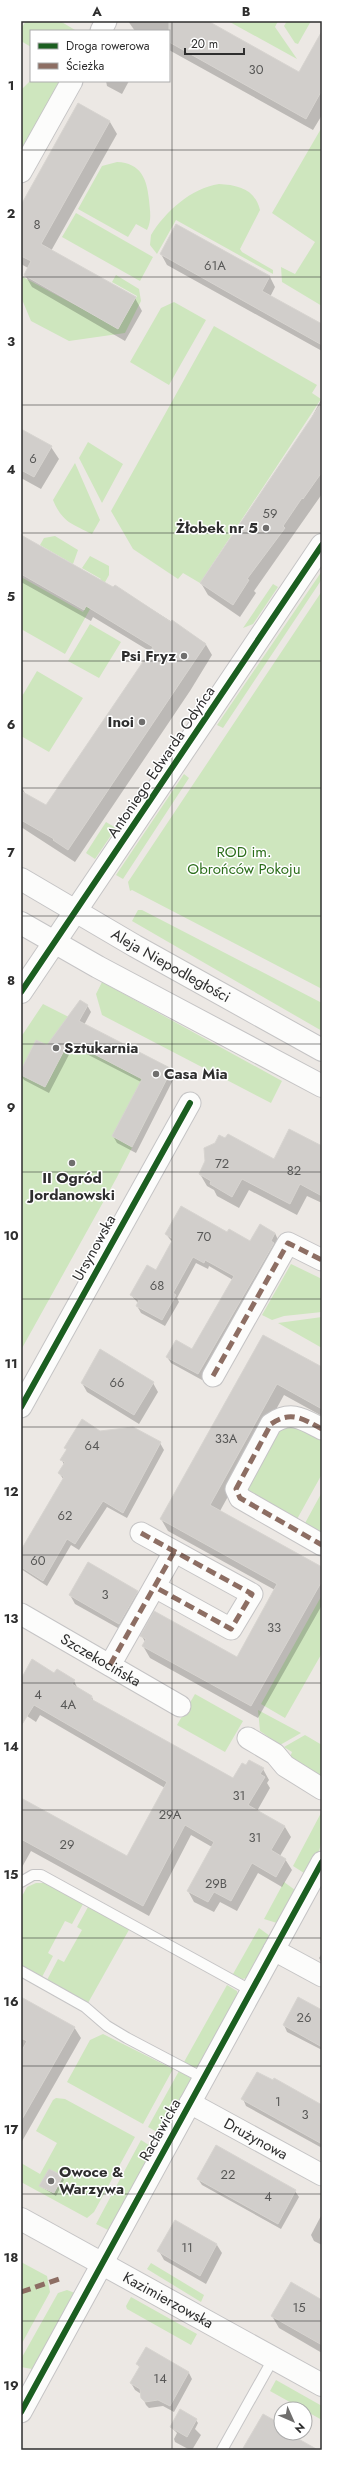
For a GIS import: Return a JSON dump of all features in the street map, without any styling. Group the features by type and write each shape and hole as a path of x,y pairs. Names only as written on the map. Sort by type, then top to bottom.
{"street":[{"path":"101,30 106,21"},
{"path":"21,172 71,82"},
{"name":"Antoniego Edwarda Odyńca","path":"21,992 322,545"},
{"name":"Aleja Niepodległości","path":"21,879 76,912 322,1050"},
{"path":"21,923 54,943 322,1086"},
{"name":"Ursynowska","path":"21,1407 190,1103"},
{"path":"213,1376 288,1242 322,1260"},
{"path":"322,1429 294,1415 281,1418 271,1424 236,1489 240,1498 322,1545"},
{"path":"141,1533 252,1594 231,1629 155,1587"},
{"path":"110,1665 174,1552"},
{"name":"Szczekocińska","path":"21,1614 180,1706"},
{"path":"248,1738 275,1754 285,1766 322,1788"},
{"name":"Racławicka","path":"21,2412 322,1862"},
{"path":"274,1950 322,1976"},
{"name":"Drużynowa","path":"190,2103 322,2175"},
{"name":"Kazimierzowska","path":"21,2219 273,2360 319,2388"}],"lane":[{"path":"21,1882 33,1875 41,1875 252,1991"},
{"path":"21,1971 85,2007 107,2026 127,2038 204,2078"},
{"path":"222,2450 273,2360"}],"green space":[{"path":"26,21 60,21 75,30 30,30 30,46 21,41 21,29"},
{"path":"228,21 278,21 275,27 297,59"},
{"path":"287,21 311,21 298,44 295,43 284,26"},
{"path":"30,81 59,82 21,150 21,90"},
{"path":"322,127 322,306 282,282 281,267 295,274 315,242 272,213"},
{"path":"117,162 132,165 141,174 147,185 150,222 147,230 136,224 128,237 78,209 102,166"},
{"path":"219,184 239,187 250,193 258,203 260,210 240,249 242,252 273,270 273,274 176,220 157,254 150,245 151,235 157,226 180,202 199,190"},
{"path":"76,213 153,257 140,281 62,237"},
{"path":"116,275 139,289 141,301 125,333 69,341 31,321 21,297 21,276 118,328 137,296 112,282"},
{"path":"174,302 206,320 169,385 130,362 161,308"},
{"path":"214,326 317,385 312,393 321,399 200,583 183,573 178,579 133,549 111,511"},
{"path":"88,442 123,464 102,503 79,458"},
{"path":"75,463 100,520 92,534 68,522 60,513 53,500"},
{"path":"55,536 78,550 73,564 40,545 44,538"},
{"path":"90,556 109,566 109,575 65,654 21,629 21,577 83,612 101,579 82,568"},
{"path":"322,571 322,579 223,728 217,725"},
{"path":"273,584 278,587 253,624 243,628"},
{"name":"ROD im. Obrońców Pokoju","path":"322,591 322,989 132,890 130,891 128,882"},
{"path":"90,624 121,642 99,678 68,661"},
{"path":"37,671 83,698 49,752 21,736 21,698"},
{"path":"184,774 189,778 123,879 116,875"},
{"path":"106,822 116,828 95,859 86,853"},
{"path":"138,910 142,910 322,1003 322,1031 132,921"},
{"path":"102,982 282,1081 271,1103 102,1015 96,994"},
{"name":"II Ogród Jordanowski","path":"43,1004 172,1069 116,1179 21,1350 21,1037"},
{"path":"291,1264 322,1279 322,1312 284,1316 272,1320 262,1315"},
{"path":"322,1317 322,1348 278,1323"},
{"path":"287,1423 322,1436 322,1474 296,1521 248,1495 244,1484 272,1433"},
{"path":"322,1492 322,1536 304,1525"},
{"path":"322,1595 322,1653 285,1718 261,1704"},
{"path":"195,1694 243,1721 225,1752 177,1725"},
{"path":"258,1710 301,1733 280,1745 260,1731"},
{"path":"305,1735 322,1745 322,1777 290,1757 292,1752 284,1747"},
{"path":"321,1813 322,1837 318,1855 310,1869 304,1873 293,1866"},
{"path":"284,1882 295,1890 277,1923 264,1919"},
{"path":"36,1883 45,1883 83,1904 72,1924 65,1921 48,1953 53,1956 42,1977 21,1966 21,1898 27,1887"},
{"path":"88,1907 130,1928 88,2003 47,1980 58,1959 64,1962 82,1930 77,1927"},
{"path":"259,1928 270,1936 247,1978 242,1979 233,1974"},
{"path":"227,1985 237,1991 238,1997 199,2067 193,2067 184,2062"},
{"path":"103,2034 173,2069 143,2124 67,2082 90,2040"},
{"path":"179,2071 192,2079 164,2131 159,2133 148,2127"},
{"path":"56,2098 65,2099 135,2137 94,2212 87,2218 21,2182 21,2163 40,2174 57,2143 36,2131 53,2100"},
{"path":"141,2140 152,2147 152,2152 108,2230 96,2224"},
{"path":"21,2262 47,2276 50,2292 21,2345"},
{"path":"151,2263 204,2295 201,2302 147,2269"},
{"path":"67,2290 75,2293 32,2369 21,2367 21,2359 58,2293"},
{"path":"131,2297 197,2334 191,2345 127,2309 126,2306"},
{"path":"276,2380 322,2406 322,2420 313,2415 313,2401 288,2401 270,2391"}],"building":[{"path":"169,21 208,21 299,72 322,31 322,90 306,119 170,43"},
{"path":"78,103 110,121 41,244 136,297 118,329 24,275 31,261 21,256 21,205"},
{"path":"176,224 270,276 262,291 322,324 322,345 160,254"},
{"path":"322,402 322,472 283,526 285,528 247,579 249,580 233,605 200,583"},
{"path":"21,429 52,446 34,477 21,470"},
{"path":"21,535 113,587 115,585 171,622 172,620 206,644 68,850 53,840 54,839 21,820 21,791 46,805 153,647 86,606 84,610 21,574"},
{"path":"80,1000 88,1005 79,1021 172,1069 132,1147 112,1136 142,1079 69,1041 45,1087 21,1075 21,1070 36,1040 47,1045"},
{"path":"289,1129 322,1146 322,1196 300,1184 290,1204 242,1179 232,1197 210,1184 211,1181 199,1174 205,1161 204,1148 215,1143 219,1135 225,1138 228,1134 274,1159"},
{"path":"181,1206 227,1232 229,1229 250,1241 260,1224 275,1233 271,1241 274,1243 198,1374 166,1357 176,1340 192,1349 234,1276 205,1260 204,1263 193,1257 173,1293 176,1295 162,1320 136,1306 139,1300 130,1295 147,1265 156,1270 173,1239 165,1234"},
{"path":"263,1335 322,1367 322,1409 277,1384 210,1505 322,1567 322,1581 251,1706 142,1646 146,1639 140,1636 154,1611 237,1657 277,1584 160,1519"},
{"path":"100,1349 154,1382 134,1415 81,1383"},
{"path":"82,1419 100,1431 133,1427 161,1442 123,1513 103,1501 75,1544 67,1539 43,1581 21,1567 21,1550 64,1477 58,1473 65,1462 60,1460 67,1449 64,1448"},
{"path":"88,1562 138,1591 119,1624 69,1595"},
{"path":"32,1659 54,1673 57,1669 75,1680 72,1684 92,1696 91,1699 233,1778 242,1763 246,1765 249,1760 264,1768 260,1774 265,1777 248,1805 285,1826 271,1850 286,1859 276,1877 252,1863 231,1901 214,1892 208,1902 187,1891 214,1842 185,1825 143,1906 21,1839 21,1798 127,1856 167,1782 34,1705 21,1726 21,1679"},
{"path":"21,1997 75,2027 21,2121 21,2052 27,2041 21,2038"},
{"path":"298,1997 322,2010 322,2047 283,2025"},
{"path":"257,2072 273,2080 274,2078 322,2105 322,2144 241,2099"},
{"path":"216,2145 296,2190 278,2224 197,2179"},
{"name":"Owoce & Warzywa","path":"49,2169 63,2176 54,2193 39,2186"},
{"path":"175,2220 217,2244 200,2276 157,2251"},
{"path":"291,2282 322,2300 322,2345 271,2316"},
{"path":"146,2347 189,2372 170,2406 158,2400 145,2402 141,2398 140,2389 130,2383 140,2366 136,2364"},
{"path":"180,2409 197,2419 187,2437 170,2427"},
{"path":"263,2414 273,2420 273,2441 302,2441 318,2450 242,2450"}],"marked path":[{"path":"213,1376 288,1243 322,1260"},
{"path":"322,1429 303,1419 291,1417 285,1417 271,1424 236,1489 240,1498 322,1545"},
{"path":"141,1533 252,1594 231,1629 155,1587"},
{"path":"110,1665 174,1552"},
{"path":"21,2292 62,2278"}],"cycle path":[{"path":"21,992 322,545"},
{"path":"21,1407 190,1103"},
{"path":"21,2412 322,1862"}],"place":[{"name":"Żłobek nr 5","path":"266,528"},
{"name":"Psi Fryz","path":"184,656"},
{"name":"Inoi","path":"142,722"},
{"name":"Sztukarnia","path":"56,1048"},
{"name":"Casa Mia","path":"156,1074"},
{"name":"II Ogród Jordanowski","path":"72,1163"},
{"name":"Owoce & Warzywa","path":"51,2181"}]}
